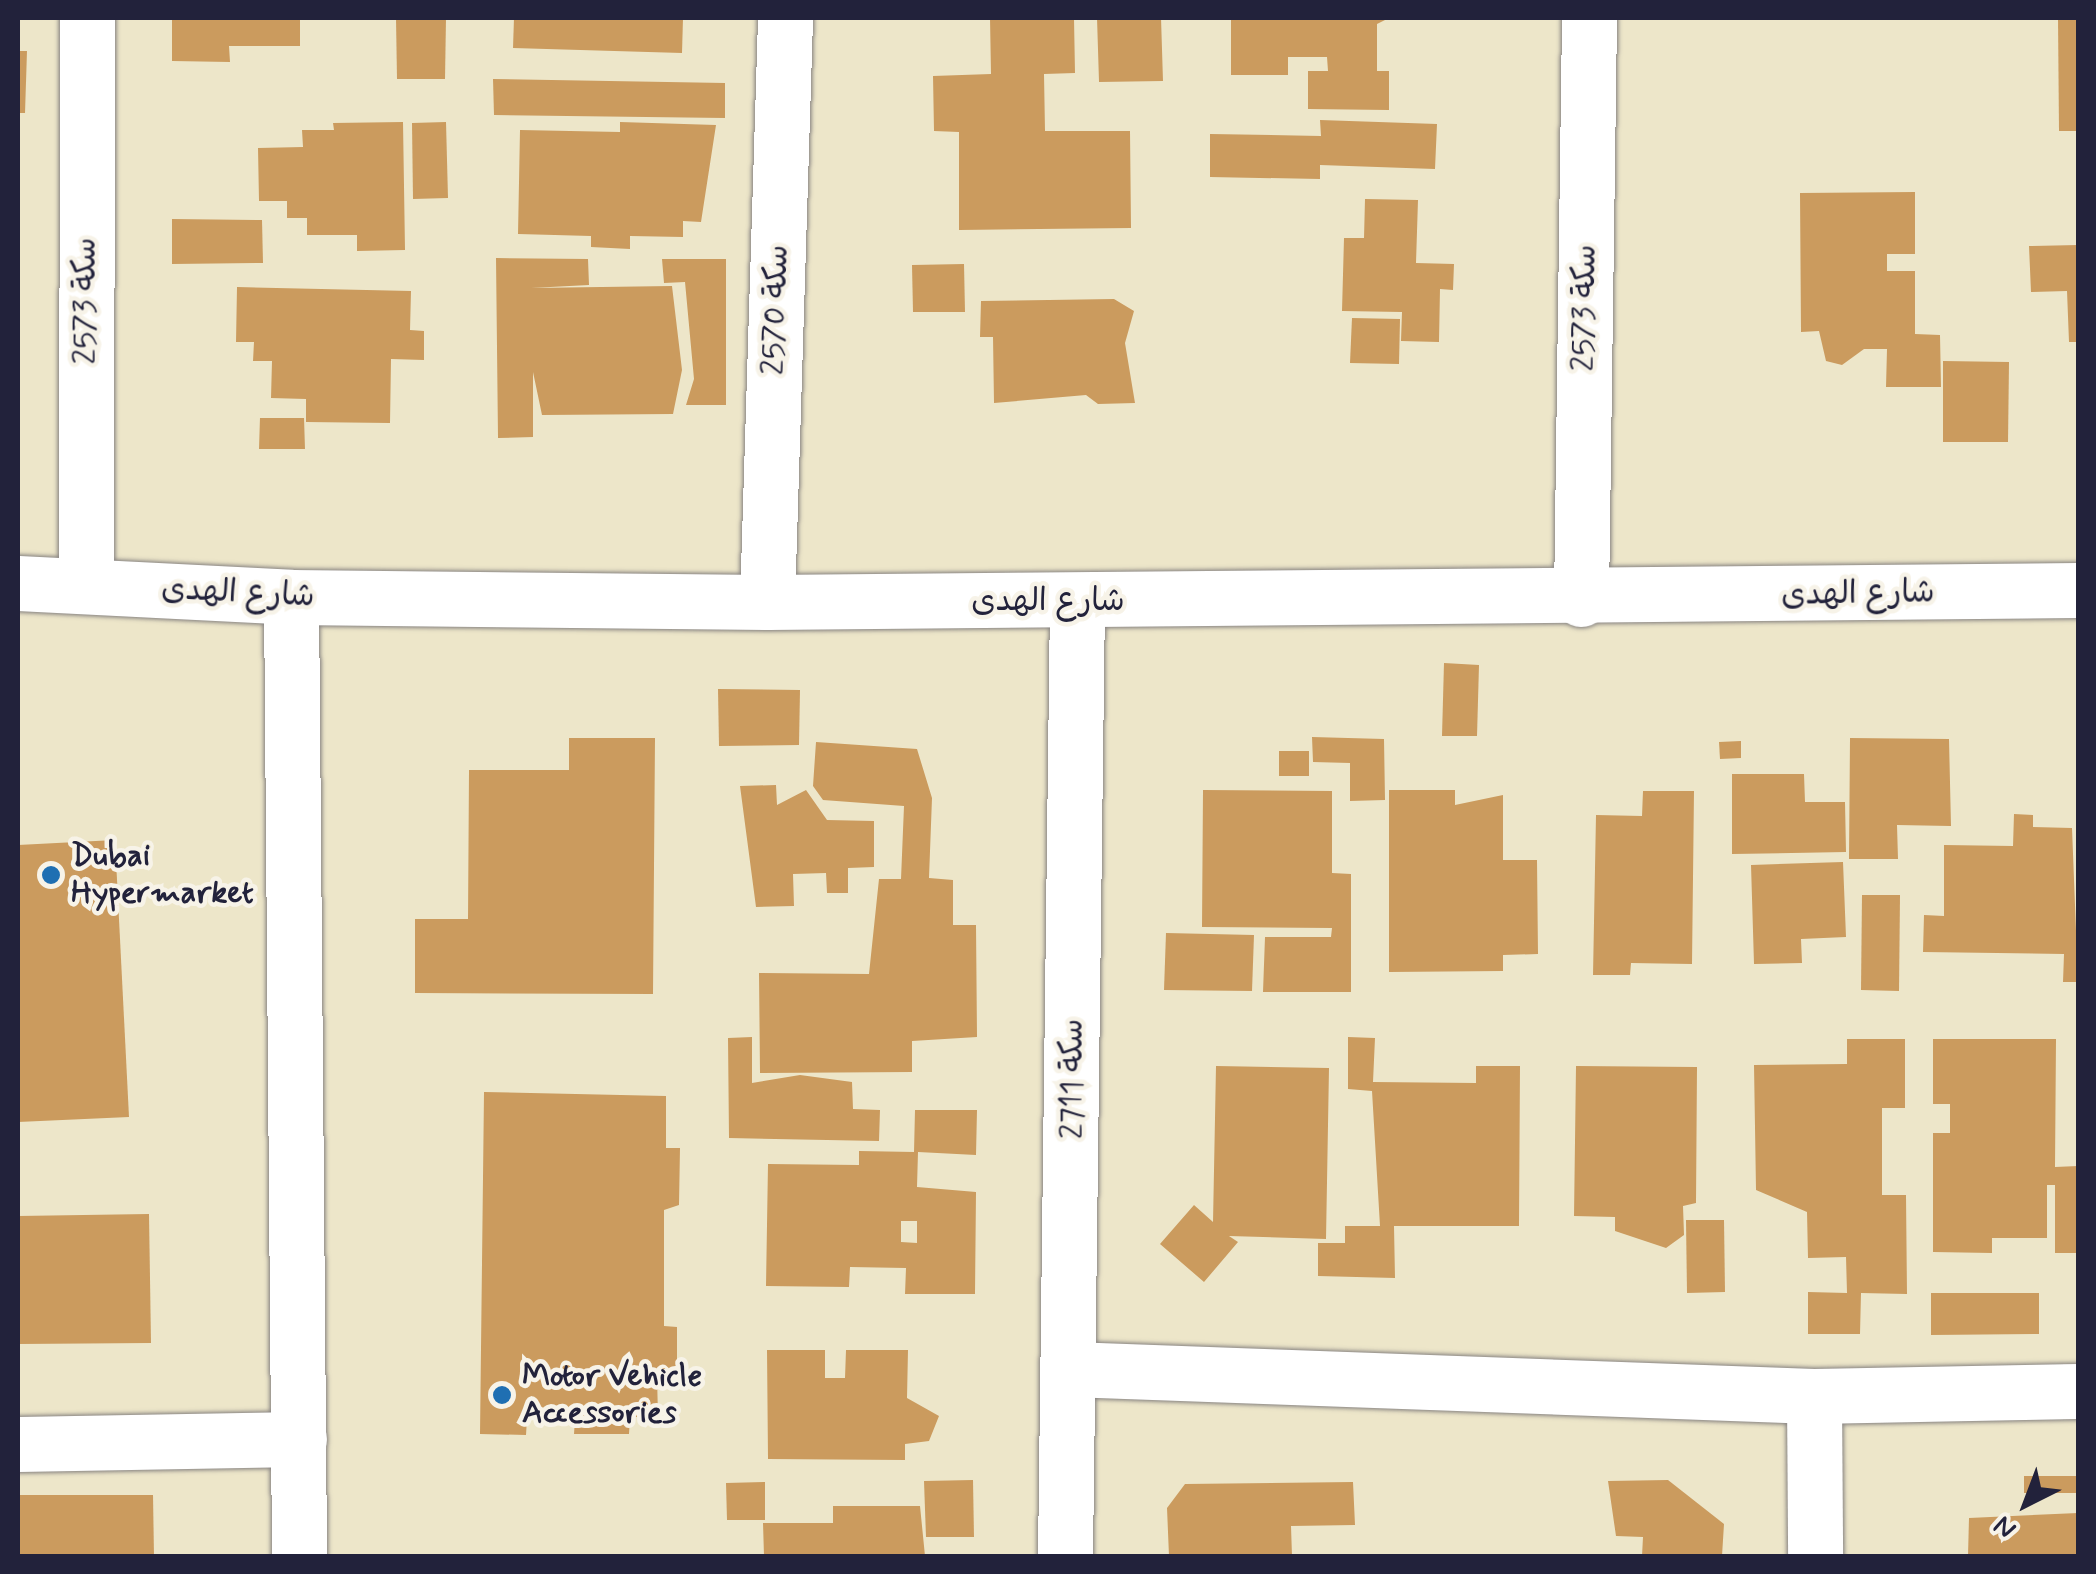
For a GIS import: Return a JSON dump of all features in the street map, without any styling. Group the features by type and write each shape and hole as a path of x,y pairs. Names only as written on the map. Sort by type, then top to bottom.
{"street":[{"name":"سكة 2573","path":"86,584 87,18"},
{"name":"سكة 2570","path":"767,602 786,18"},
{"name":"سكة 2573","path":"1582,599 1590,18"},
{"name":"شارع الهدى","path":"18,583 291,597 767,602 1582,599 2078,590"},
{"path":"291,597 299,1556"},
{"name":"سكة 2711","path":"1065,1556 1077,601"},
{"path":"1070,1369 1814,1396 2078,1391"},
{"path":"1814,1396 1815,1556"},
{"path":"18,1444 299,1439"}],"building":[{"path":"172,18 300,18 300,46 229,46 230,62 172,61"},
{"path":"396,18 446,18 445,79 397,79"},
{"path":"514,18 683,18 682,53 513,48"},
{"path":"990,18 1074,18 1075,73 1044,74 1045,131 1130,131 1131,228 959,230 959,132 934,131 933,76 991,74"},
{"path":"1097,18 1161,18 1163,81 1099,82"},
{"path":"1231,18 1389,18 1377,24 1377,71 1389,71 1389,110 1308,109 1308,71 1328,71 1327,57 1288,57 1288,75 1231,75"},
{"path":"2058,18 2078,18 2078,131 2059,131"},
{"path":"18,51 27,51 25,113 18,113"},
{"path":"493,79 725,83 725,118 494,115"},
{"path":"1320,120 1437,124 1435,169 1320,165 1320,179 1210,177 1210,134 1321,136"},
{"path":"403,122 405,250 357,251 357,235 307,235 307,218 287,218 287,201 259,201 258,148 303,147 302,130 334,130 333,123"},
{"path":"446,122 448,198 413,199 412,123"},
{"path":"620,122 716,125 701,222 683,221 683,237 630,236 630,249 591,247 591,236 518,234 520,130 620,132"},
{"path":"1915,192 1915,254 1887,254 1887,271 1915,271 1915,334 1940,335 1941,387 1886,387 1887,349 1864,349 1842,365 1826,361 1819,331 1801,332 1800,193"},
{"path":"1365,199 1418,200 1416,263 1454,264 1453,290 1440,289 1439,342 1401,341 1402,312 1342,311 1344,238 1364,238"},
{"path":"172,219 262,220 263,263 172,264"},
{"path":"2078,245 2078,342 2069,342 2067,291 2031,292 2029,246"},
{"path":"496,258 588,259 589,285 531,288 672,286 682,370 673,414 542,415 533,372 533,437 498,438"},
{"path":"662,259 726,259 726,405 686,405 694,379 685,282 664,283"},
{"path":"964,264 965,312 913,312 912,265"},
{"path":"237,287 411,291 410,330 424,331 424,360 391,359 390,423 306,422 306,399 271,398 272,361 253,361 254,342 236,342"},
{"path":"1114,299 1134,311 1125,343 1135,403 1098,404 1086,395 994,403 993,337 980,337 981,301"},
{"path":"1352,318 1400,319 1399,364 1350,363"},
{"path":"1943,361 2009,362 2008,442 1943,442"},
{"path":"260,418 304,418 305,449 259,449"},
{"path":"1444,663 1479,665 1477,736 1442,736"},
{"path":"718,689 800,690 799,745 719,746"},
{"path":"1312,737 1384,739 1385,800 1350,801 1350,763 1313,762"},
{"path":"569,738 655,738 653,994 415,993 415,919 468,919 469,770 569,770"},
{"path":"1850,738 1949,739 1951,826 1897,825 1898,859 1849,859"},
{"path":"1741,741 1741,758 1720,759 1719,742"},
{"path":"816,742 917,749 932,798 929,878 953,880 953,925 976,925 977,1037 912,1041 912,1072 760,1073 759,973 869,974 879,879 901,879 904,806 823,800 813,786"},
{"path":"1279,751 1309,751 1309,776 1279,776"},
{"path":"1732,774 1804,774 1805,802 1845,802 1846,852 1732,854"},
{"path":"776,785 777,805 806,790 827,820 874,821 874,867 848,868 848,893 827,893 826,873 793,874 794,906 756,907 740,786"},
{"path":"1203,790 1332,791 1332,873 1351,874 1351,992 1263,992 1265,937 1331,937 1332,928 1202,927"},
{"path":"1389,790 1455,790 1455,805 1503,795 1503,860 1537,860 1538,954 1503,955 1503,971 1389,972"},
{"path":"1643,791 1694,791 1692,964 1631,963 1630,975 1593,975 1596,815 1642,816"},
{"path":"2014,814 2033,815 2033,827 2072,828 2078,982 2063,982 2064,954 1923,952 1924,915 1944,916 1944,845 2013,846"},
{"path":"115,840 129,1117 18,1122 18,845"},
{"path":"1843,862 1846,937 1801,939 1802,963 1754,964 1751,865"},
{"path":"1862,895 1900,895 1899,991 1861,990"},
{"path":"1166,933 1254,935 1252,991 1164,990"},
{"path":"752,1037 752,1083 800,1075 852,1082 853,1109 880,1110 879,1141 729,1138 728,1038"},
{"path":"1348,1037 1375,1038 1373,1082 1476,1083 1476,1066 1520,1066 1519,1226 1394,1226 1395,1278 1318,1276 1318,1243 1345,1243 1345,1226 1380,1226 1372,1091 1348,1089"},
{"path":"1847,1039 1905,1039 1905,1108 1882,1108 1882,1195 1906,1195 1907,1294 1861,1293 1860,1334 1808,1334 1808,1292 1847,1293 1846,1257 1808,1258 1807,1212 1756,1190 1754,1065 1847,1064"},
{"path":"1933,1039 2056,1039 2055,1167 2078,1166 2078,1253 2055,1253 2055,1185 2047,1185 2047,1238 1992,1238 1992,1253 1933,1252 1933,1133 1950,1133 1950,1104 1933,1104"},
{"path":"1216,1066 1329,1068 1326,1239 1229,1236 1238,1242 1204,1282 1160,1244 1194,1205 1213,1222"},
{"path":"1576,1066 1697,1067 1696,1203 1683,1206 1684,1235 1666,1248 1615,1231 1615,1217 1574,1216"},
{"path":"484,1092 666,1096 666,1148 680,1148 679,1205 664,1210 664,1326 677,1327 677,1375 657,1375 658,1417 630,1417 629,1434 574,1434 575,1419 527,1419 526,1435 480,1434"},
{"path":"915,1110 977,1110 976,1155 918,1152 917,1187 976,1192 975,1294 905,1294 906,1268 850,1267 849,1287 766,1286 768,1164 859,1165 859,1151 914,1152","holes":["901,1221 917,1221 917,1243 901,1242"]},
{"path":"149,1214 151,1343 18,1344 18,1216"},
{"path":"1686,1220 1724,1220 1725,1292 1687,1293"},
{"path":"1931,1293 2039,1293 2039,1334 1931,1335"},
{"path":"767,1350 825,1350 825,1378 845,1378 846,1350 908,1350 907,1398 939,1416 929,1441 905,1444 905,1460 768,1459"},
{"path":"2024,1476 2078,1476 2078,1493 2024,1493"},
{"path":"973,1480 974,1537 926,1537 924,1481"},
{"path":"1668,1480 1724,1524 1722,1556 1642,1556 1643,1537 1616,1536 1608,1481"},
{"path":"765,1482 765,1520 727,1520 726,1483"},
{"path":"1353,1482 1355,1525 1291,1526 1292,1556 1169,1556 1167,1508 1185,1484"},
{"path":"18,1495 153,1495 154,1556 18,1556"},
{"path":"833,1506 920,1506 925,1556 764,1556 763,1523 833,1523"},
{"path":"2078,1513 2078,1556 1968,1556 1969,1518"}],"place":[{"name":"Dubai Hypermarket","path":"51,875"},
{"name":"Motor Vehicle Accessories","path":"502,1395"}]}
